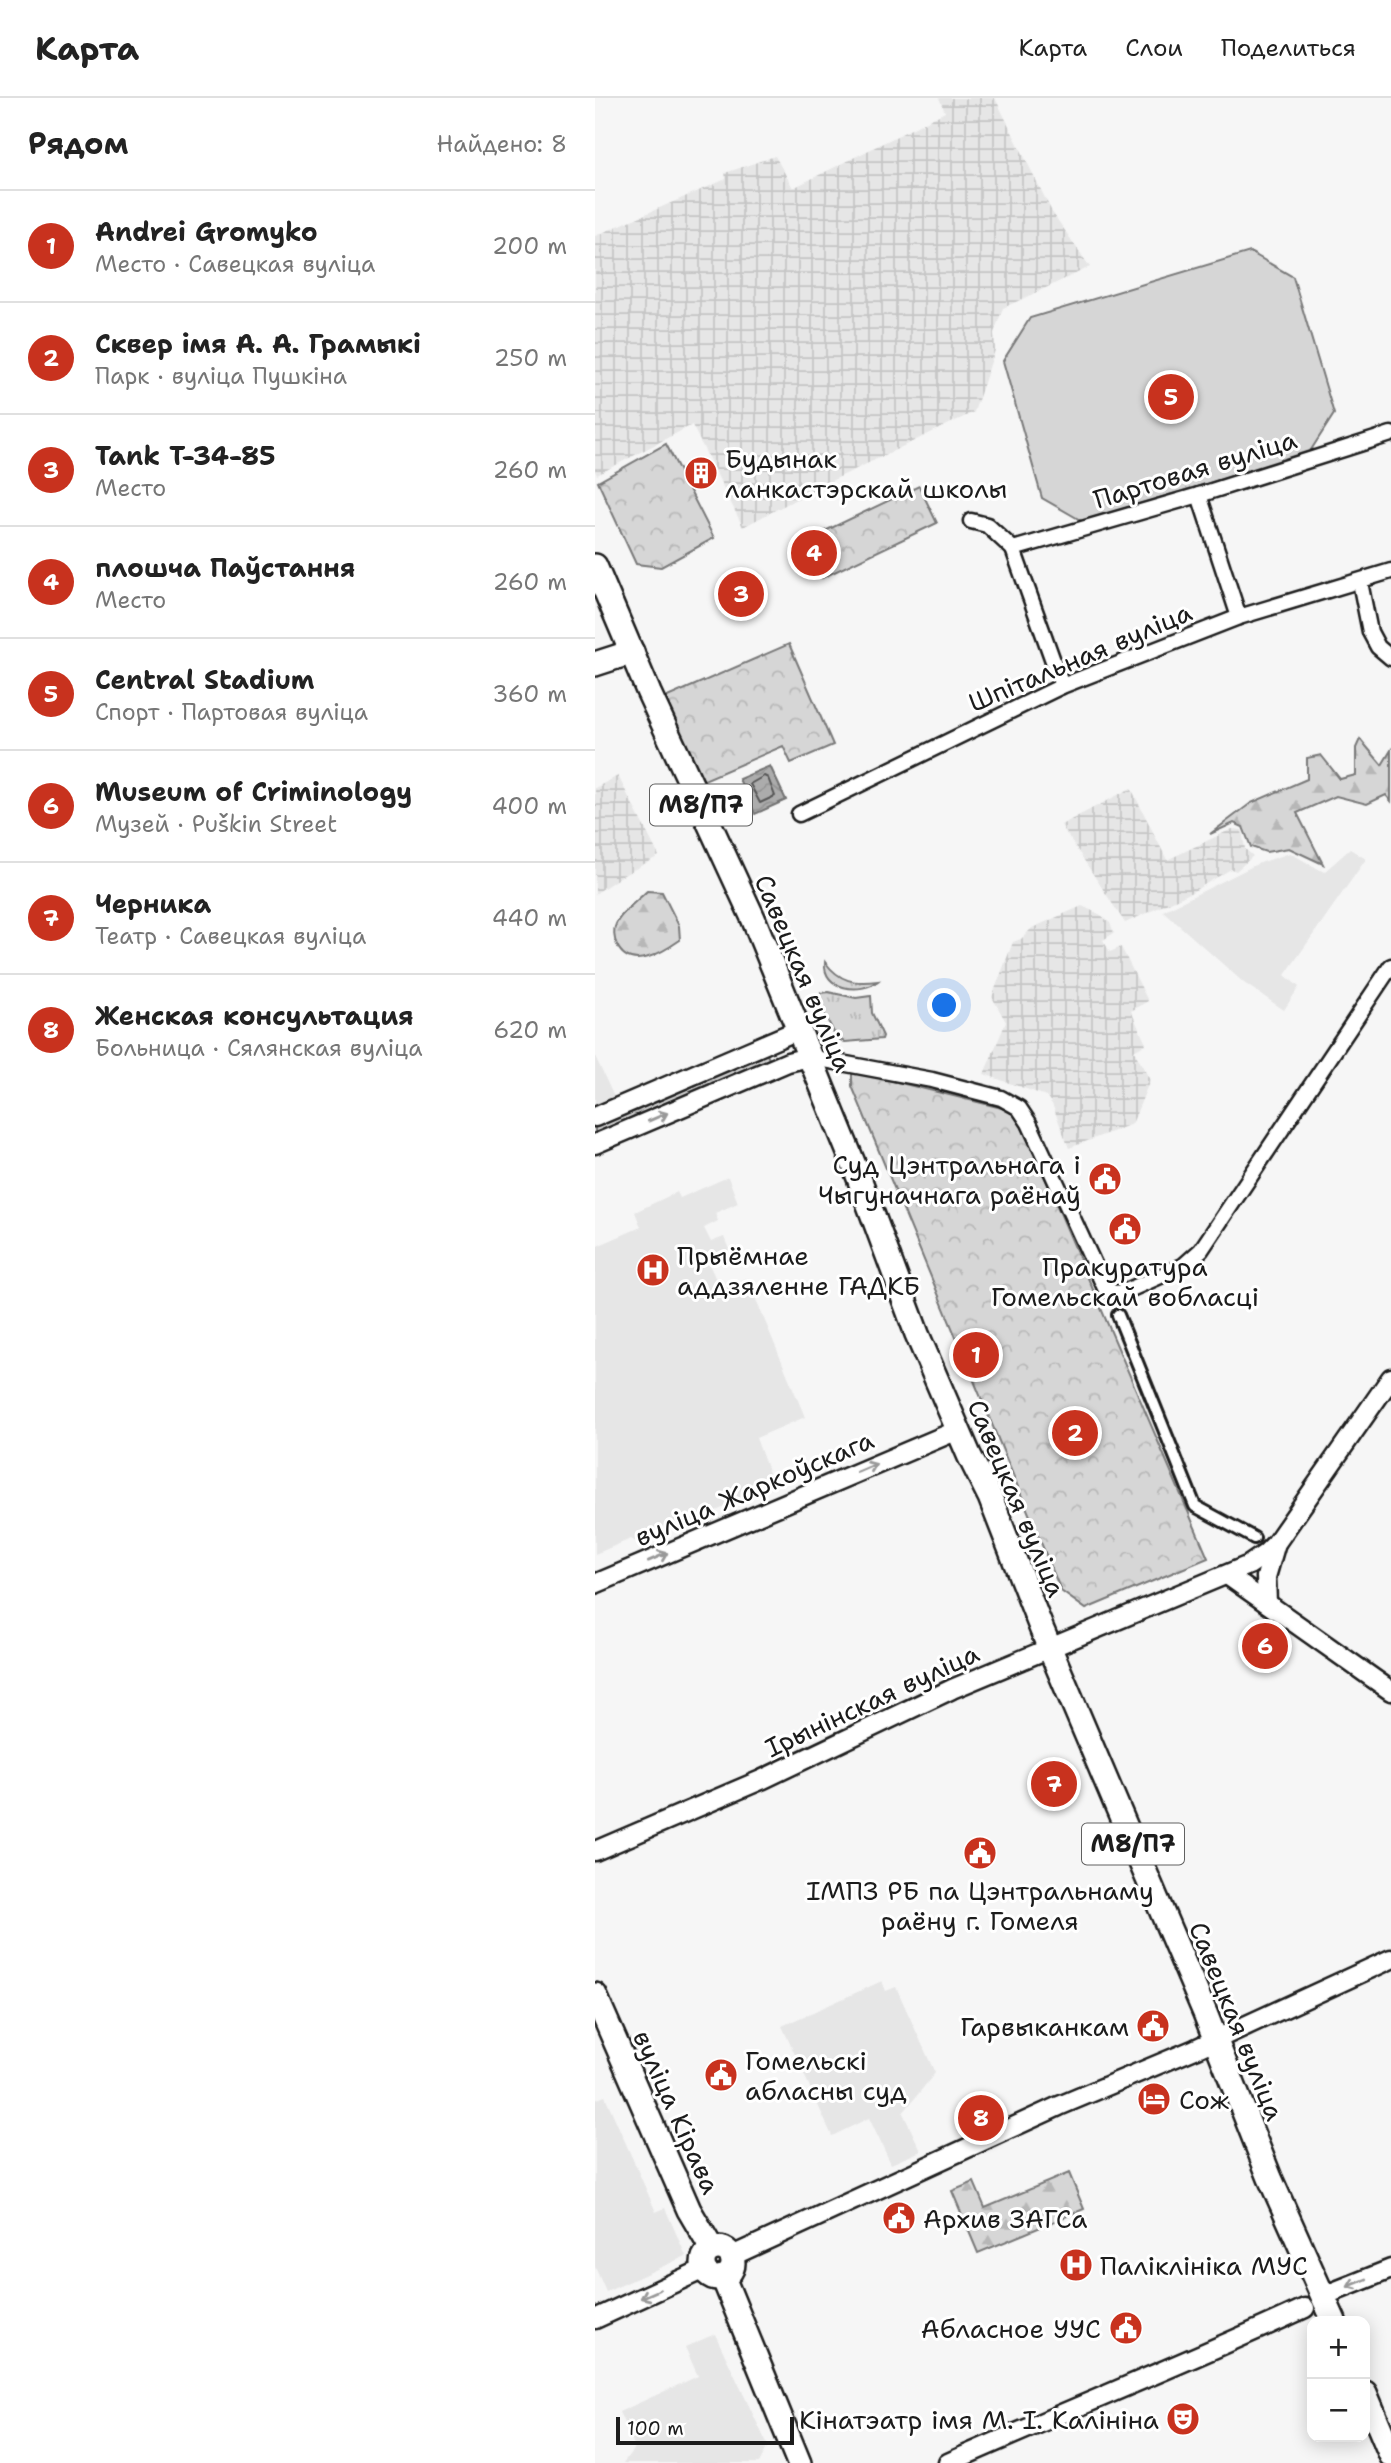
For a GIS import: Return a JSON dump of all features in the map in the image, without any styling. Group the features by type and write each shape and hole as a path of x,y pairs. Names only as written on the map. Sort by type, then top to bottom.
{"main road":[{"name":"Савецкая вуліца","path":"595,566 604,609 632,652 753,918 856,1170 916,1334 990,1497 1049,1649 1215,2040 1270,2178 1314,2302"},
{"path":"595,664 632,652"},
{"name":"вуліца Кірава","path":"595,1995 689,2210 718,2263 800,2463"},
{"name":"М8/П7","path":"1314,2302 1329,2316"},
{"path":"1370,2405 1391,2455"}],"street":[{"name":"Партовая вуліца","path":"1013,549 1199,495 1391,434"},
{"path":"1199,495 1239,617"},
{"path":"971,521 987,525 1013,549 1062,686"},
{"name":"Шпітальная вуліца","path":"799,814 1062,686 1239,617 1391,571"},
{"path":"1360,582 1370,632 1378,647 1391,658"},
{"path":"595,1144 777,1066 809,1056 970,1089 1000,1098 1019,1108 1029,1123 1105,1287 1114,1293 1124,1292 1182,1266 1201,1250 1391,966"},
{"path":"595,1117 799,1030 817,1050 839,1062"},
{"path":"766,1043 777,1066"},
{"path":"1118,1315 1195,1506 1254,1538"},
{"path":"1267,1603 1266,1577 1276,1543 1386,1397 1391,1378"},
{"path":"595,1584 958,1430"},
{"name":"Ірынінская вуліца","path":"595,1851 761,1780 952,1689 1227,1575 1265,1554 1276,1543"},
{"path":"1227,1575 1391,1691"},
{"path":"595,2319 1059,2106 1215,2040 1391,1959"},
{"path":"948,2463 1210,2351 1391,2269"}],"shaded area":[{"path":"939,98 995,98 1052,212 1090,267 1003,308 994,333 995,350 974,412 743,527 692,425 597,475 595,236 726,179 725,173 775,156 793,188 945,112"},
{"path":"618,776 659,856 595,894 595,788"},
{"path":"1131,788 1167,860 1232,829 1242,830 1245,849 1253,856 1236,871 1231,869 1192,892 1125,923 1061,825"},
{"path":"1350,849 1366,859 1285,975 1299,987 1284,1010 1244,983 1163,911 1257,864 1290,853 1324,872"},
{"path":"1082,906 1101,915 1110,923 1114,933 1103,940 1110,952 1121,947 1148,1001 1131,1011 1146,1044 1134,1051 1150,1080 1132,1124 1069,1148 1052,1104 1046,1096 984,1074 1006,1022 992,997 1013,942 1021,939 1032,928"},
{"path":"595,1056 614,1097 595,1106"},
{"path":"728,1177 738,1203 715,1213 718,1221 704,1228 711,1242 724,1237 729,1250 707,1260 721,1290 747,1278 805,1417 756,1438 774,1487 638,1543 631,1539 595,1554 595,1247 641,1227 635,1212 677,1192 680,1198"},
{"path":"882,1981 886,1991 896,1987 935,2073 903,2113 921,2151 891,2164 869,2118 832,2136 782,2026"},
{"path":"605,2096 656,2212 665,2208 686,2256 606,2292 595,2267 595,2100"},
{"path":"715,2334 768,2446 759,2463 623,2463 635,2447 619,2412 698,2376 685,2347"}],"green space":[{"path":"1250,252 1293,277 1334,414 1309,453 1082,521 1042,498 1003,361 1030,318"},
{"path":"666,444 714,538 661,567 636,564 598,482"},
{"path":"919,486 937,523 822,578 804,541"},
{"path":"789,644 833,745 791,763 783,746 702,781 665,698"},
{"path":"1360,739 1382,765 1391,750 1391,801 1386,795 1367,804 1336,796 1297,813 1323,864 1289,848 1266,852 1251,847 1243,827 1234,823 1210,834 1251,803 1307,779 1307,758 1321,755 1340,779 1356,775 1356,748"},
{"path":"647,891 662,892 679,926 680,940 647,958 630,958 617,945 615,926 626,910"},
{"path":"825,962 842,978 862,982 878,981 862,988 844,987 830,979"},
{"path":"828,992 856,998 871,996 872,1013 882,1039 845,1042 837,1039 816,997"},
{"path":"765,1050 770,1061 595,1138 595,1125"},
{"path":"852,1071 1002,1108 1019,1117 1208,1558 1086,1609 1061,1591 852,1086"},
{"path":"1069,2173 1084,2209 978,2253 952,2191 974,2182 985,2208"}],"water":[{"path":"770,766 786,800 755,814 739,779"}],"place":[{"name":"Central Stadium","path":"1171,397"},
{"name":"Будынак ланкастэрскай школы","path":"701,473"},
{"name":"плошча Паўстання","path":"814,553"},
{"name":"Tank T-34-85","path":"741,594"},
{"name":"Суд Цэнтральнага і Чыгуначнага раёнаў","path":"1105,1179"},
{"name":"Пракуратура Гомельскай вобласці","path":"1125,1229"},
{"name":"Прыёмнае аддзяленне ГАДКБ","path":"653,1270"},
{"name":"Andrei Gromyko","path":"976,1355"},
{"name":"Сквер імя А. А. Грамыкі","path":"1075,1433"},
{"name":"Museum of Criminology","path":"1265,1646"},
{"name":"Черника","path":"1054,1784"},
{"name":"ІМПЗ РБ па Цэнтральнаму раёну г. Гомеля","path":"980,1853"},
{"name":"Гарвыканкам","path":"1153,2026"},
{"name":"Гомельскі абласны суд","path":"721,2075"},
{"name":"Сож","path":"1154,2099"},
{"name":"Женская консультация","path":"981,2118"},
{"name":"Архив ЗАГСа","path":"899,2218"},
{"name":"Паліклініка МУС","path":"1076,2265"},
{"name":"Абласное УУС","path":"1126,2328"},
{"name":"Кінатэатр імя М. І. Калініна","path":"1183,2419"}]}
